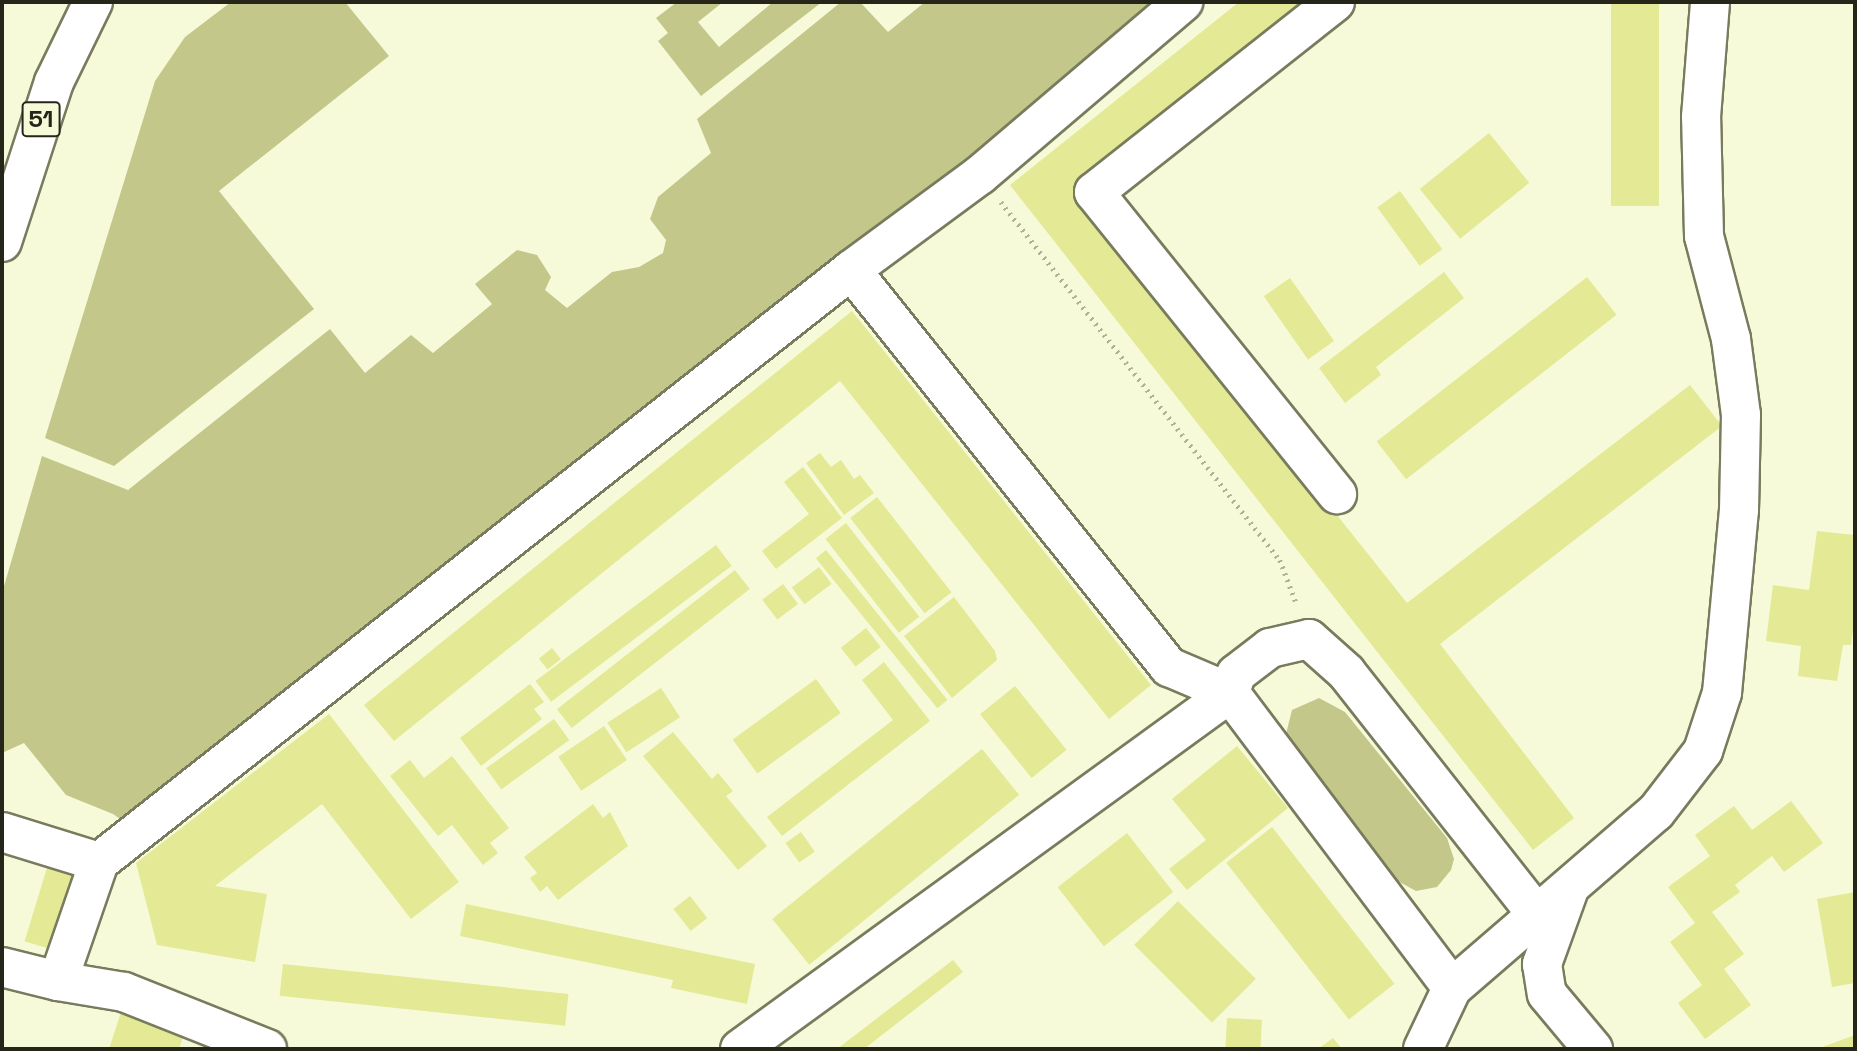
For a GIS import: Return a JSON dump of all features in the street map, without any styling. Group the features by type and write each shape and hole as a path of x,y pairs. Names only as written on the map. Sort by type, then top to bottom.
{"street":[{"name":"51","path":"2,242 54,82 93,2"},
{"path":"58,981 99,862 851,270 980,175 1183,2"},
{"path":"1335,2 1094,192 1337,494"},
{"path":"1423,1049 1451,988 1656,812 1703,751 1721,694 1739,510 1741,415 1731,339 1704,236 1701,117 1710,2"},
{"path":"851,270 1169,667 1230,693 1451,988"},
{"path":"740,1049 1230,693 1236,674 1270,648 1309,639 1346,672 1537,915"},
{"path":"2,832 99,862"},
{"path":"1571,884 1542,964 1547,994 1593,1049"},
{"path":"2,967 58,981 124,992 267,1049"}],"path":[{"path":"980,175 1280,560 1309,639"}],"green space":[{"path":"231,2 345,2 389,56 219,191 314,309 114,466 45,438 155,81 185,37"},
{"path":"677,2 723,2 698,22 719,47 773,2 822,2 701,96 658,41 668,33 656,18"},
{"path":"841,2 860,2 888,32 925,2 1162,2 971,160 130,826 113,814 66,795 24,743 2,753 2,593 42,456 128,490 330,329 365,373 411,335 433,353 492,304 475,284 517,250 537,255 551,277 545,290 567,308 612,272 639,267 663,253 666,240 650,219 658,197 711,153 697,119"},
{"path":"1319,698 1345,712 1447,838 1454,859 1451,870 1437,887 1416,891 1394,879 1285,738 1292,710"}],"building":[{"path":"1239,2 1315,2 1079,191 1407,603 1690,385 1722,426 1440,644 1574,818 1533,850 1010,185"},
{"path":"1611,2 1659,2 1659,206 1611,206"},
{"path":"1489,133 1529,183 1460,239 1420,189"},
{"path":"1400,191 1442,249 1420,266 1377,207"},
{"path":"1444,272 1464,298 1376,367 1381,375 1345,403 1319,368"},
{"path":"1587,277 1617,315 1406,479 1377,441"},
{"path":"1290,278 1334,341 1308,359 1264,296"},
{"path":"852,311 1151,685 1109,719 840,381 394,741 364,705"},
{"path":"820,453 831,467 841,460 854,479 860,475 874,493 844,515 806,463"},
{"path":"803,467 842,518 776,569 762,551 809,514 784,482"},
{"path":"877,497 951,592 925,613 850,518"},
{"path":"846,523 919,617 899,633 826,539"},
{"path":"1817,531 1855,535 1855,616 1851,645 1843,645 1837,681 1798,676 1801,646 1766,641 1773,585 1809,590"},
{"path":"716,545 732,566 551,702 536,681"},
{"path":"826,550 947,700 937,708 816,558"},
{"path":"819,567 832,584 804,604 792,587"},
{"path":"735,570 750,589 572,728 557,709"},
{"path":"783,584 798,604 777,620 762,600"},
{"path":"954,597 995,651 997,660 952,698 904,636"},
{"path":"866,628 881,647 856,667 841,648"},
{"path":"552,648 561,659 548,670 539,659"},
{"path":"884,662 930,721 782,836 767,817 893,720 862,680"},
{"path":"816,679 841,713 757,774 733,740"},
{"path":"530,684 544,702 534,709 542,719 481,766 460,738"},
{"path":"1015,686 1067,750 1032,778 980,714"},
{"path":"661,688 680,717 626,752 607,723"},
{"path":"329,714 459,882 411,919 322,804 215,886 267,894 255,962 157,945 136,863"},
{"path":"554,719 569,740 501,789 486,768"},
{"path":"604,726 627,760 581,791 558,757"},
{"path":"673,732 712,779 718,773 733,791 726,796 767,846 738,870 643,756"},
{"path":"1237,746 1288,808 1187,890 1169,869 1206,840 1172,799"},
{"path":"982,749 1019,795 809,965 772,919"},
{"path":"452,756 509,828 490,843 498,853 483,865 452,825 438,836 390,776 410,760 424,778"},
{"path":"1791,801 1823,843 1784,872 1772,856 1735,885 1740,892 1712,912 1744,954 1724,969 1751,1005 1705,1039 1678,1003 1702,985 1670,942 1695,923 1668,887 1710,856 1695,835 1734,806 1752,830"},
{"path":"593,804 603,818 610,812 628,846 558,900 547,886 540,892 530,878 537,873 524,857"},
{"path":"1272,827 1395,984 1349,1020 1226,863"},
{"path":"801,832 815,852 799,863 785,843"},
{"path":"1127,833 1173,892 1104,946 1058,887"},
{"path":"50,858 86,869 61,952 25,941"},
{"path":"1855,892 1855,983 1832,987 1817,899"},
{"path":"690,896 707,918 691,931 673,909"},
{"path":"1178,901 1256,979 1212,1023 1134,945"},
{"path":"466,904 755,964 747,1004 671,988 673,980 460,936"},
{"path":"953,960 963,972 864,1049 837,1049"},
{"path":"283,964 568,994 565,1026 280,996"},
{"path":"122,1009 186,1028 179,1049 109,1049"},
{"path":"1227,1018 1262,1020 1260,1049 1225,1049"},
{"path":"1855,1035 1855,1049 1817,1049"},
{"path":"1333,1038 1342,1049 1318,1049"}]}
